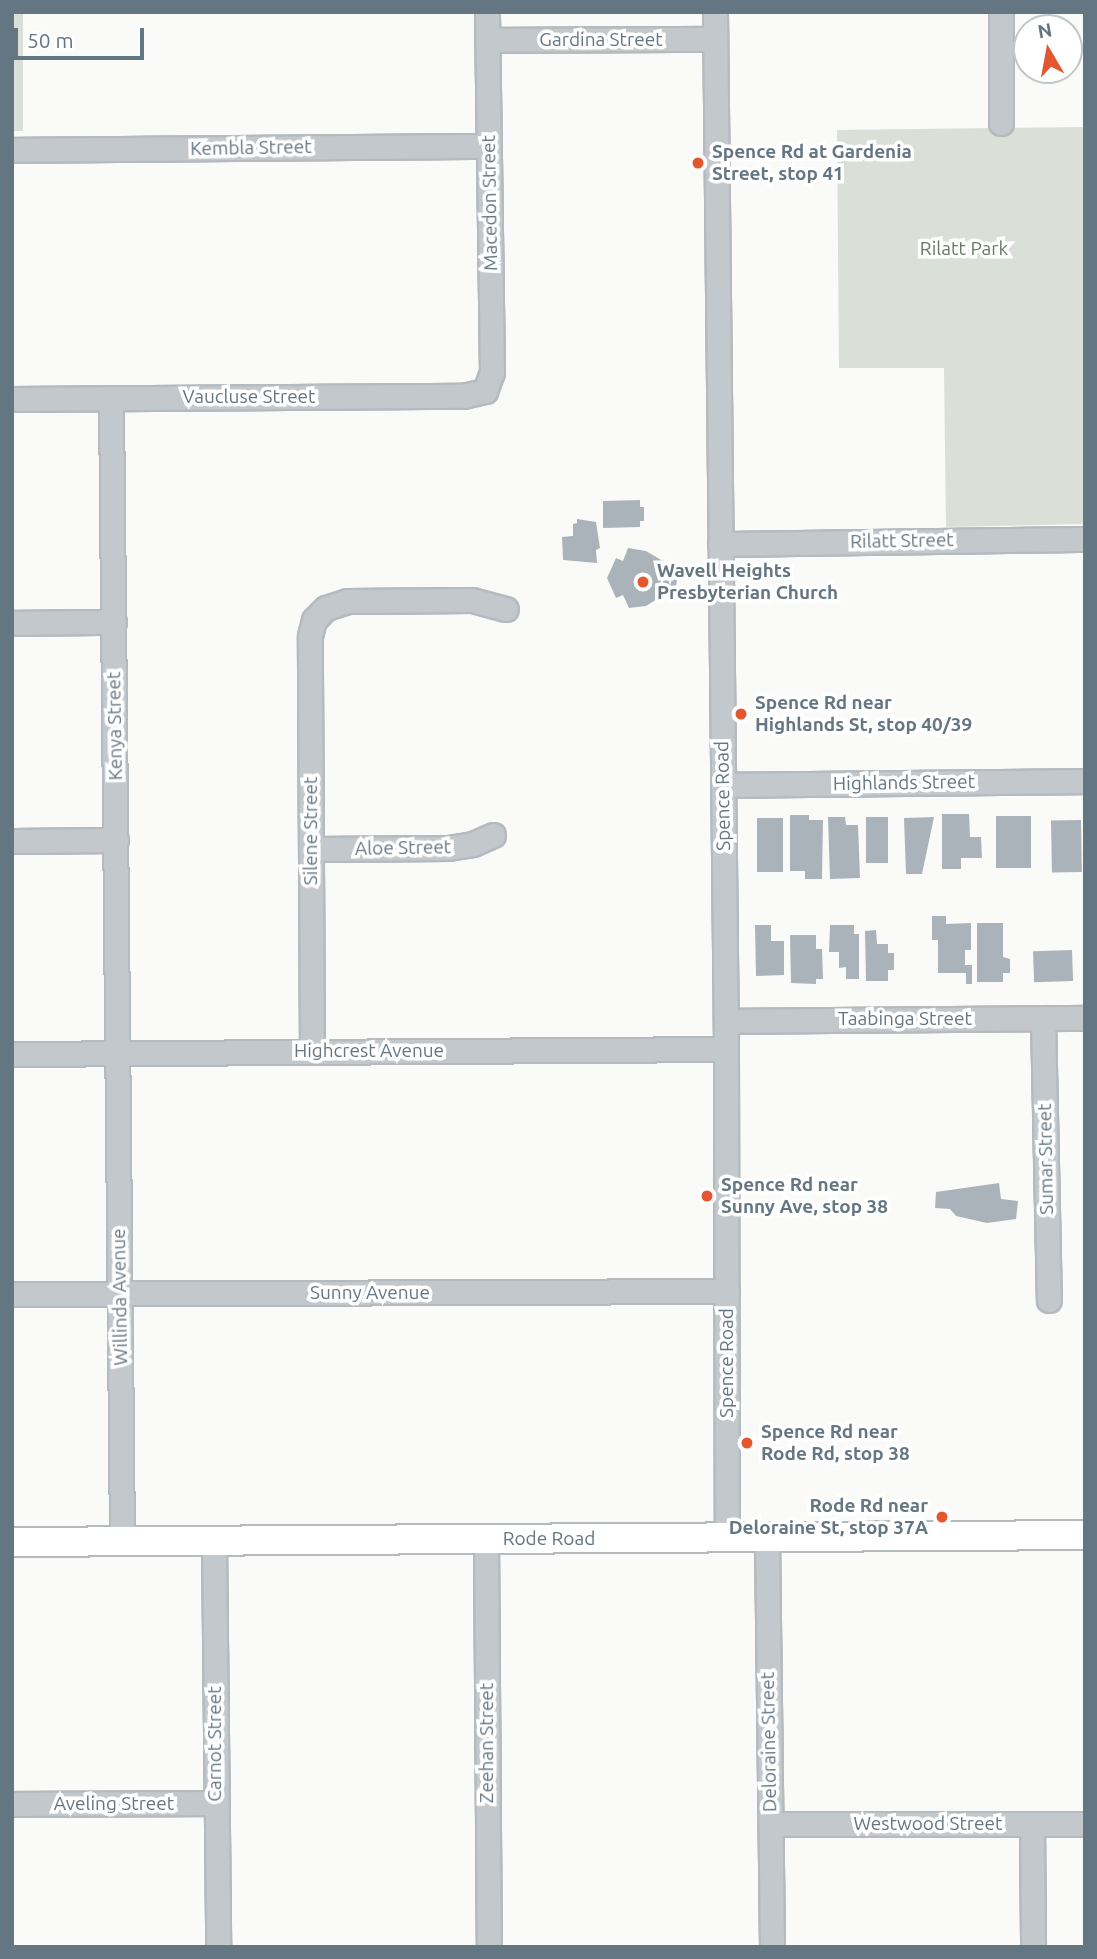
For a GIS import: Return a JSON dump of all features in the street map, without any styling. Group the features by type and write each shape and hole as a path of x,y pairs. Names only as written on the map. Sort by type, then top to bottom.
{"main road":[{"name":"Rode Road","path":"12,1542 1085,1535"}],"street":[{"name":"Macedon Street","path":"485,391 492,372 487,12"},
{"name":"Spence Road","path":"715,12 726,1021 727,1537"},
{"path":"1001,12 1001,123"},
{"name":"Gardina Street","path":"487,40 715,39"},
{"name":"Kembla Street","path":"12,150 489,146"},
{"name":"Vaucluse Street","path":"12,399 463,396 485,391"},
{"name":"Kenya Street","path":"111,398 118,1054"},
{"name":"Rilatt Street","path":"720,544 1085,539"},
{"name":"Silene Street","path":"312,1052 312,605 347,600 472,600 506,609"},
{"path":"12,623 114,622"},
{"name":"Highlands Street","path":"723,785 1085,781"},
{"name":"Aloe Street","path":"312,849 448,848 473,844 493,835"},
{"path":"12,841 116,840"},
{"name":"Sumar Street","path":"1043,1018 1049,1300"},
{"name":"Taabinga Street","path":"726,1021 1085,1018"},
{"name":"Highcrest Avenue","path":"12,1054 726,1049"},
{"name":"Willinda Avenue","path":"118,1054 122,1541"},
{"name":"Sunny Avenue","path":"12,1294 727,1291"},
{"name":"Deloraine Street","path":"767,1537 772,1947"},
{"name":"Zeehan Street","path":"486,1539 489,1947"},
{"name":"Carnot Street","path":"214,1541 218,1947"},
{"name":"Aveling Street","path":"12,1804 215,1803"},
{"name":"Westwood Street","path":"771,1824 1085,1824"},
{"path":"1032,1825 1033,1947"}],"green space":[{"path":"12,12 23,12 23,131 12,131"},
{"name":"Rilatt Park","path":"1085,127 1085,524 946,527 944,368 839,368 837,130"}],"building":[{"path":"640,500 640,507 644,507 644,521 640,521 640,527 603,528 603,501"},
{"path":"577,519 596,522 600,548 596,550 597,563 563,560 562,537 573,536 573,524 577,523"},
{"name":"Wavell Heights Presbyterian Church","path":"628,548 646,551 678,570 676,587 646,606 629,608 623,595 616,598 607,578 616,558 623,561"},
{"path":"942,814 969,814 970,837 981,837 982,858 961,858 961,869 942,869"},
{"path":"790,815 809,815 809,820 823,820 822,879 805,879 805,871 790,871"},
{"path":"996,816 1031,816 1031,868 996,868"},
{"path":"828,817 845,817 846,825 858,825 860,878 830,879"},
{"path":"866,817 888,817 888,863 866,863"},
{"path":"934,817 922,874 906,874 904,818"},
{"path":"757,818 783,818 783,872 757,872"},
{"path":"1081,820 1082,872 1052,873 1051,821"},
{"path":"932,916 946,916 946,924 971,923 971,950 965,950 965,965 972,965 972,984 966,984 966,973 938,973 938,940 932,940"},
{"path":"977,923 1003,923 1003,957 1010,959 1010,973 1003,973 1003,982 977,982"},
{"path":"755,925 771,925 771,941 784,941 784,975 756,976"},
{"path":"830,925 854,925 854,934 859,934 859,979 846,979 846,967 839,968 839,952 829,952"},
{"path":"876,930 877,944 888,944 888,953 894,953 894,970 888,970 888,981 866,981 865,931"},
{"path":"790,935 816,935 816,949 822,949 823,979 816,979 816,984 791,983"},
{"path":"1072,950 1073,981 1034,982 1033,951"},
{"path":"999,1183 1001,1199 1018,1201 1016,1219 987,1223 956,1216 950,1209 935,1208 936,1192"}],"place":[{"name":"Spence Rd at Gardenia Street, stop 41","path":"698,163"},
{"name":"Wavell Heights Presbyterian Church","path":"643,582"},
{"name":"Spence Rd near Highlands St, stop 40/39","path":"741,714"},
{"name":"Spence Rd near Sunny Ave, stop 38","path":"707,1196"},
{"name":"Spence Rd near Rode Rd, stop 38","path":"747,1443"},
{"name":"Rode Rd near Deloraine St, stop 37A","path":"942,1517"}]}
